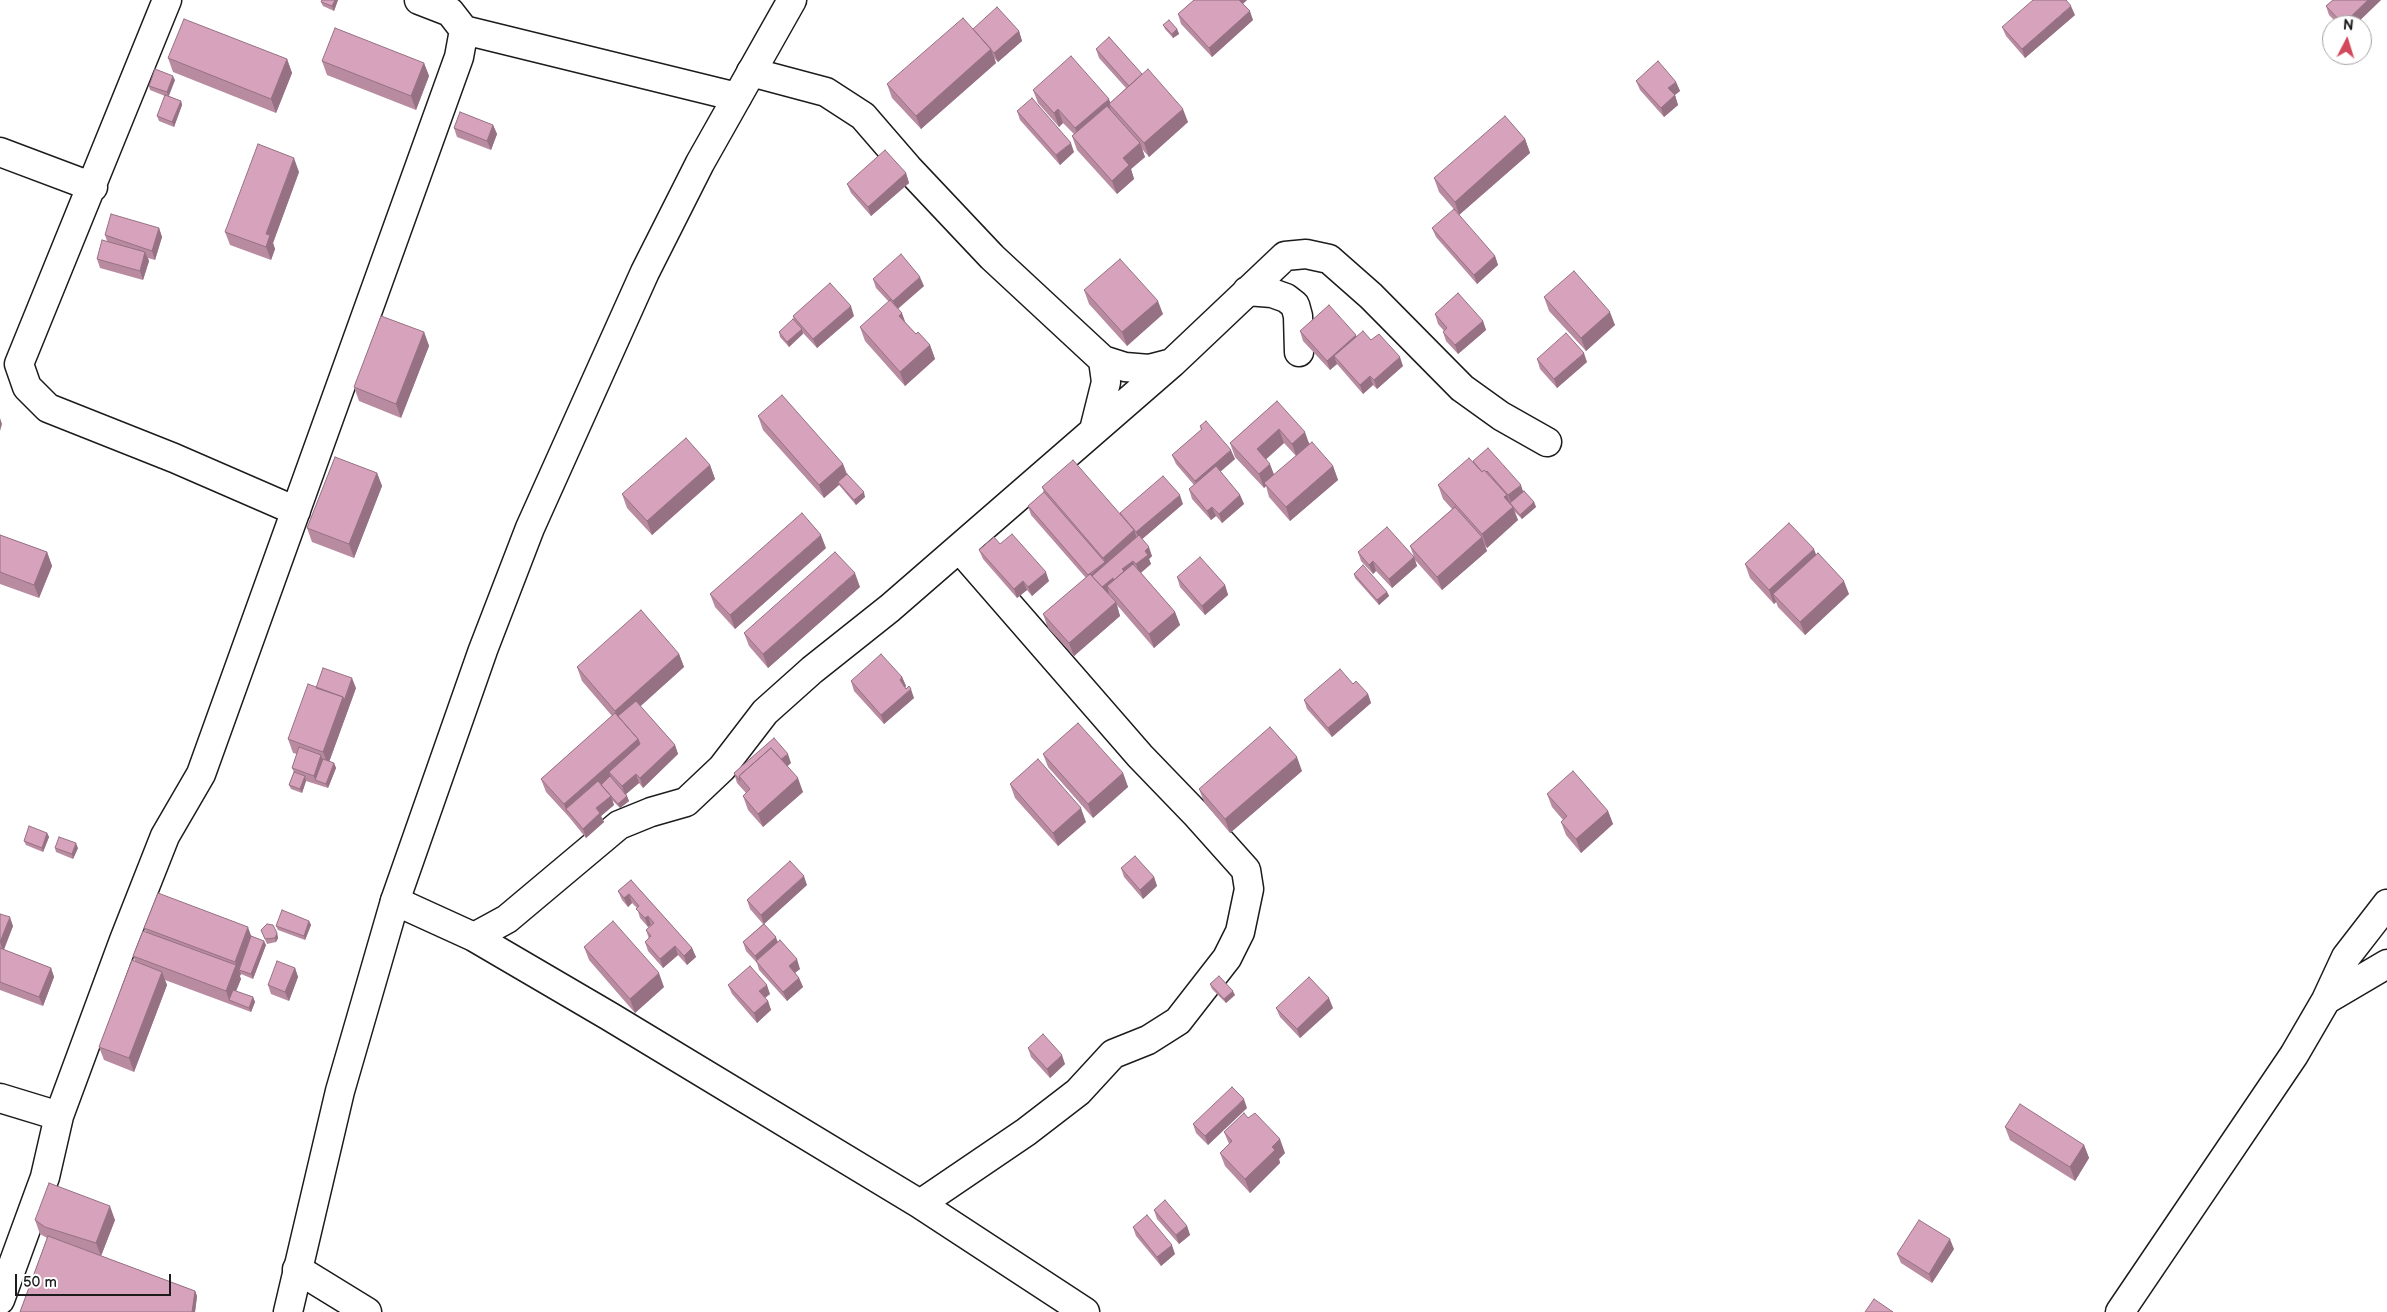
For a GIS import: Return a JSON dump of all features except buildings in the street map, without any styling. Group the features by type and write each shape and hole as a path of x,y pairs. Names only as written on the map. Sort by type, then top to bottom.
{"street":[{"path":"167,0 93,187 10,366 48,408 174,458 296,510"},
{"path":"419,0 450,12 464,30 737,97"},
{"path":"288,1312 340,1091 395,901 482,650 530,528 645,272 700,163 792,0"},
{"path":"0,1300 45,1177 59,1116 165,836 201,774 459,57 464,30"},
{"path":"751,72 826,92 863,116 908,168 992,257 1103,360 1124,367 1149,369 1172,363"},
{"path":"0,152 93,187"},
{"path":"474,937 507,919 619,825 650,812 686,802 722,768 765,712 959,548 1172,363 1285,256 1306,254 1329,259 1371,296 1462,388 1501,416 1547,442"},
{"path":"1247,291 1272,293 1286,298 1295,306 1298,316 1299,352"},
{"path":"1094,430 1106,382 1103,360"},
{"path":"920,1204 1026,1132 1078,1092 1113,1054 1148,1040 1178,1021 1227,958 1240,932 1248,889 1246,870 1241,864 1140,756 959,548"},
{"path":"395,901 474,937 920,1204 1085,1312"},
{"path":"2120,1312 2294,1055 2326,1000 2346,957 2387,904"},
{"path":"2326,1000 2387,964"},
{"path":"0,1098 59,1116"},
{"path":"297,1269 367,1312"}]}
